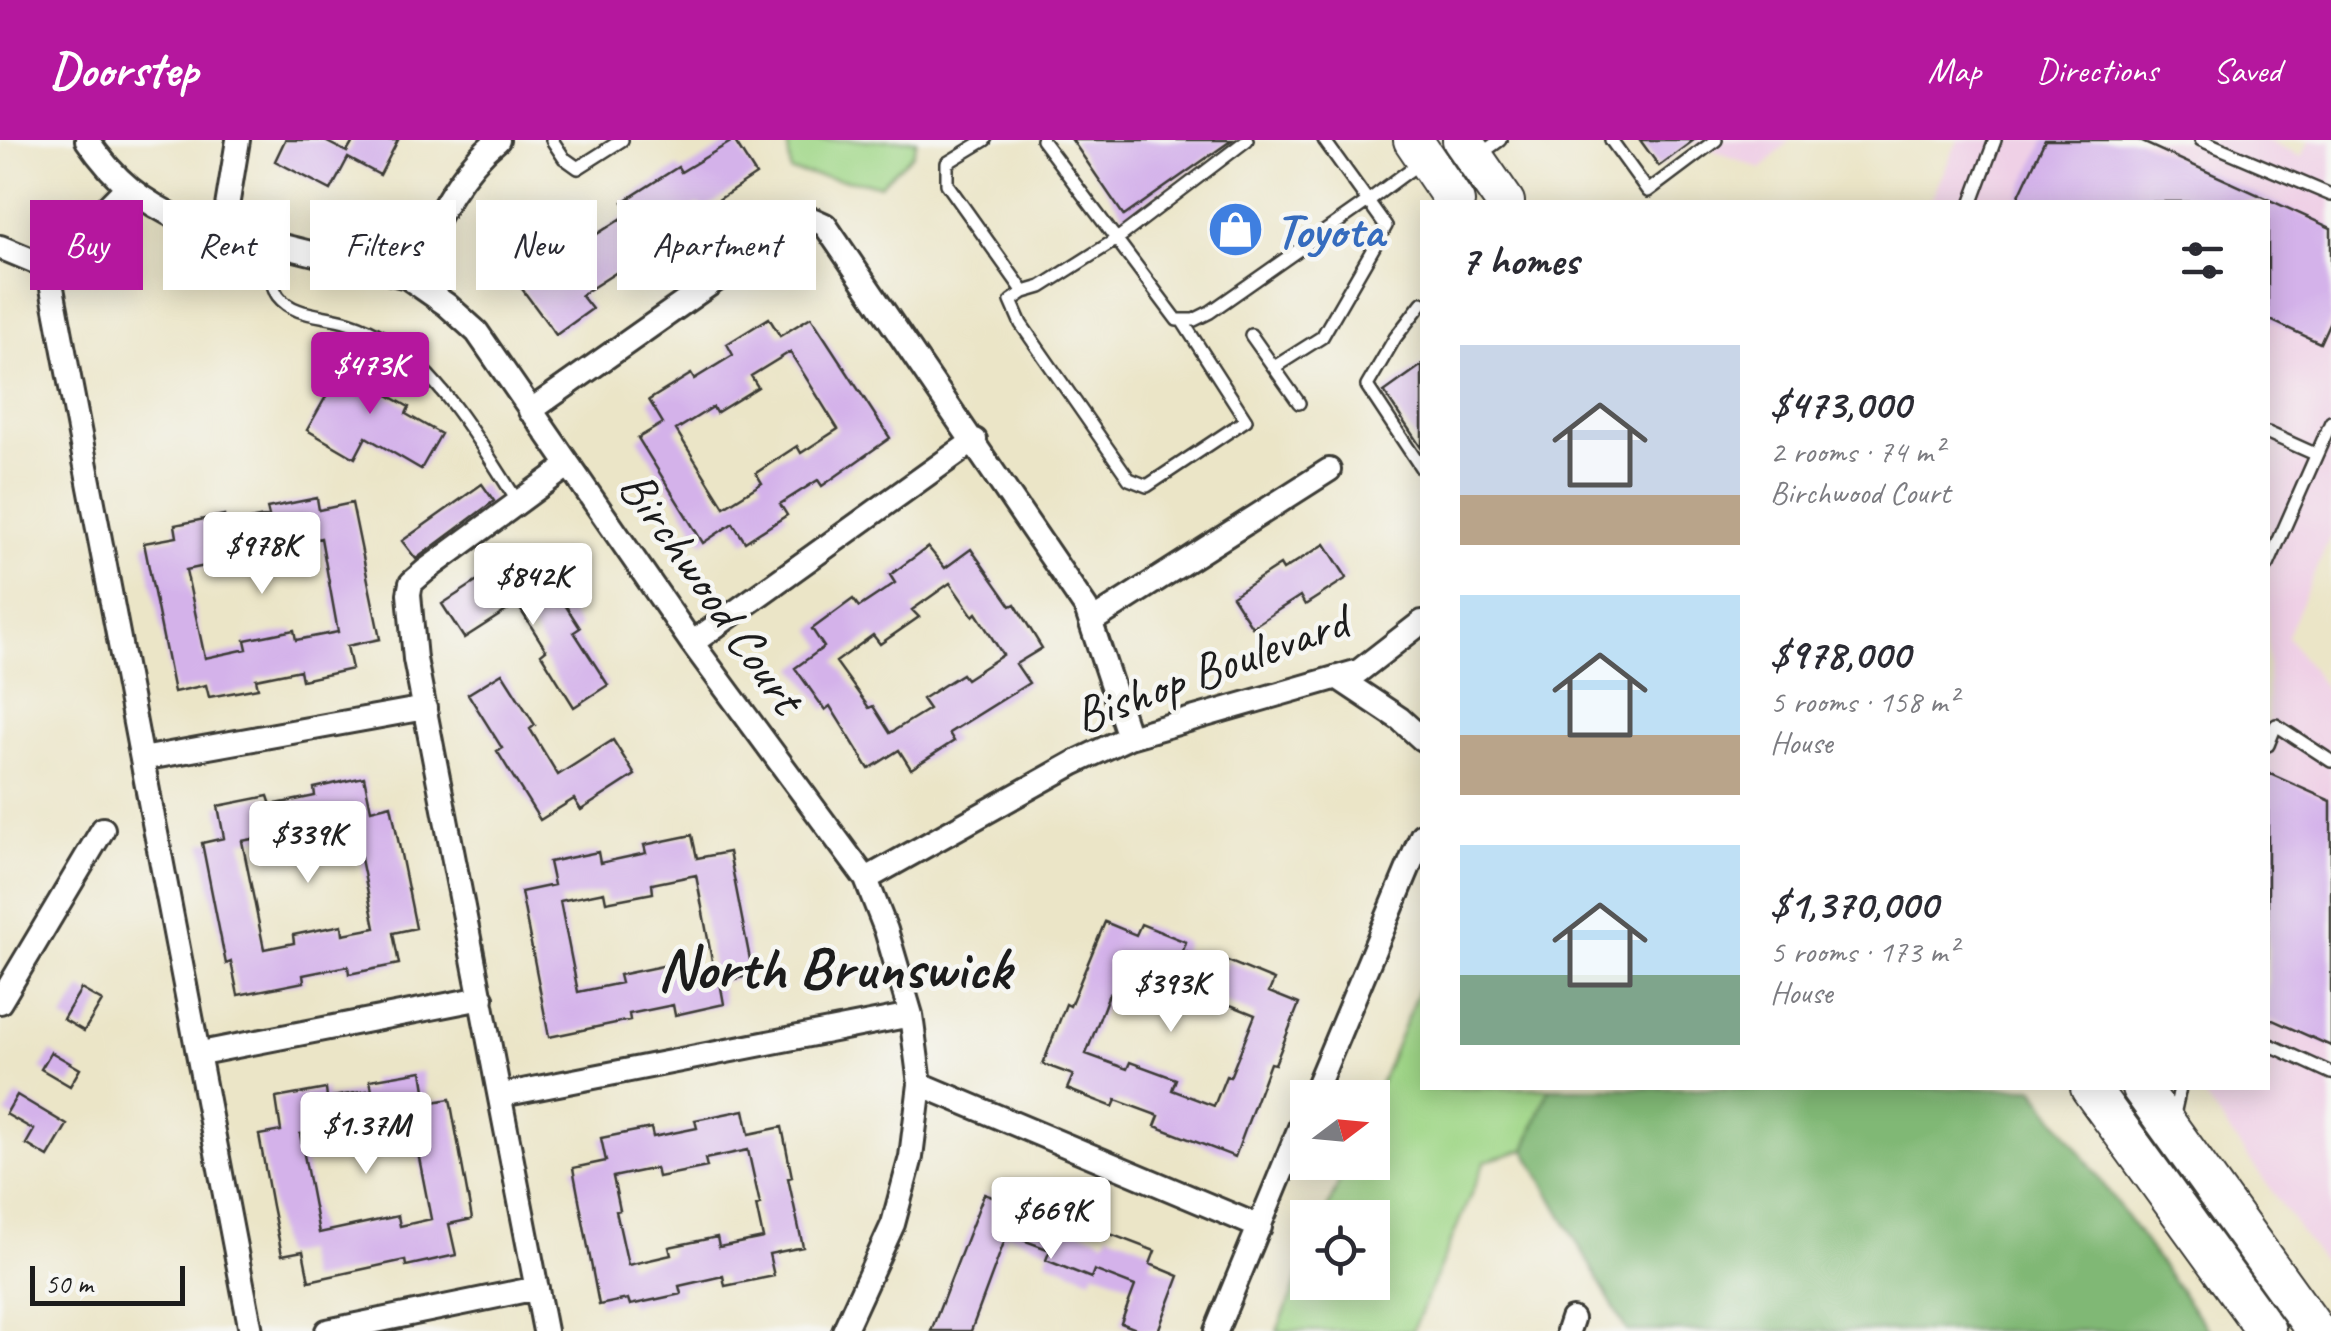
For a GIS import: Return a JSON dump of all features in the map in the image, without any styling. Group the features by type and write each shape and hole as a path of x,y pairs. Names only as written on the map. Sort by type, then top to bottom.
{"highway":[{"path":"1479,146 1504,200"},
{"path":"1419,149 1454,200"},
{"path":"2091,1090 2266,1331"},
{"path":"2142,1090 2316,1331"}],"street":[{"name":"Birchwood Court","path":"87,140 109,172 163,212"},
{"path":"228,200 238,140"},
{"path":"450,200 477,157 498,140"},
{"path":"114,200 127,187"},
{"path":"530,411 794,225 814,220 825,225 975,440 1092,621 1129,736"},
{"path":"0,247 30,260"},
{"path":"52,290 251,1331"},
{"name":"Birchwood Court","path":"426,290 476,332 692,643 866,878 911,1015 920,1084 911,1157 893,1224 844,1331"},
{"path":"692,643 975,440"},
{"path":"545,1331 415,659 409,594 412,583 569,465"},
{"path":"1092,621 1328,470"},
{"name":"Bishop Boulevard","path":"866,878 1129,736 1359,671 1420,624"},
{"path":"1337,677 1420,737"},
{"path":"142,760 425,708"},
{"path":"0,1002 104,829"},
{"path":"1320,1080 1420,840"},
{"path":"200,1054 482,998"},
{"path":"502,1094 911,1015"},
{"path":"920,1084 1260,1227"},
{"path":"1216,1331 1290,1153"},
{"path":"327,1331 537,1288"}],"lane":[{"path":"552,140 564,158 578,168 622,140"},
{"path":"984,140 947,163 947,184 1024,292"},
{"path":"1042,140 1117,239 1177,320 1182,322 1246,420 1147,486 1129,479 1020,324 1011,301 1041,287 1117,239 1247,140"},
{"path":"1276,366 1322,337 1386,226 1324,140"},
{"path":"1612,140 1648,192 1716,140"},
{"path":"1973,200 1995,140"},
{"path":"2200,140 2331,195"},
{"path":"1182,322 1210,312 1368,201 1419,149"},
{"path":"275,290 294,309 348,322 388,340 423,371 470,428 518,502"},
{"path":"1420,306 1395,338 1367,386 1420,466"},
{"path":"1251,334 1299,403"},
{"path":"2270,560 2331,422"},
{"path":"2270,435 2315,454"},
{"path":"2270,739 2276,725 2331,761"},
{"path":"2270,1045 2331,1073"},
{"path":"2170,1128 2180,1090"}],"shaded area":[{"path":"1687,140 1790,140 1761,169"},
{"path":"1958,140 2268,140 2301,157 2310,140 2331,140 2331,535 2287,636 2331,696 2331,1274 2199,1090 2270,1090 2270,200 1931,200"}],"green space":[{"path":"787,140 917,140 913,154 880,185 791,172"},
{"path":"1420,986 1420,1090 1548,1090 1525,1150 1485,1161 1413,1331 1277,1331 1290,1299 1390,1300 1390,1200 1331,1200 1340,1180 1390,1180 1390,1080 1382,1080"},
{"path":"1548,1090 2035,1090 2209,1331 1627,1331 1525,1150"}],"building":[{"path":"285,140 323,140 347,152 354,140 398,140 380,175 348,158 331,190 275,161"},
{"path":"734,140 756,175 718,200 626,200 678,167 681,172"},
{"name":"Toyota","path":"1072,140 1232,140 1124,216"},
{"path":"1640,140 1694,140 1659,166"},
{"path":"2045,140 2138,140 2270,200 2017,200"},
{"path":"2270,200 2331,228 2331,319 2320,343 2270,320"},
{"path":"617,221 617,272 597,285 597,234"},
{"path":"523,290 589,290 581,295 592,309 556,335"},
{"path":"811,317 890,438 822,486 818,480 780,504 787,515 745,542 733,523 703,543 638,438 663,423 649,400 691,374 694,379 733,355 727,344 769,318 780,336","holes":["790,352 838,429 801,453 797,446 756,473 762,483 724,507 676,430 713,407 716,413 758,387 751,376"]},
{"path":"350,354 385,374 377,389 409,407 406,414 441,434 421,469 366,437 355,458 307,430"},
{"path":"1420,366 1420,446 1384,392"},
{"path":"482,484 494,501 416,559 402,541"},
{"path":"317,498 319,510 352,503 380,639 347,646 352,669 302,680 300,670 256,679 258,688 209,697 206,685 174,692 144,543 177,537 175,525 224,515 225,525 269,516 267,508","holes":["321,538 338,632 296,640 294,630 245,640 247,649 205,658 186,570"]},
{"path":"1325,544 1347,578 1305,605 1300,596 1252,627 1232,596 1280,565 1283,570"},
{"path":"928,547 945,568 971,549 1011,606 1015,604 1042,648 1016,664 1029,683 949,733 954,741 911,769 899,750 869,769 830,706 825,710 795,668 824,647 812,629 853,599 859,607 895,583 890,575","holes":["950,583 973,616 976,613 1003,655 966,679 962,674 922,699 929,709 890,733 836,662 873,635 880,644 919,617 912,610"]},
{"path":"496,569 513,596 546,575 580,628 574,632 608,685 574,707 541,654 546,650 517,604 464,638 442,604"},
{"path":"502,673 535,725 530,729 558,775 613,740 635,775 581,810 574,799 540,820 497,751 502,748 468,694"},
{"path":"2270,774 2331,801 2331,1046 2270,1019"},
{"path":"364,777 371,810 391,805 416,928 393,933 399,964 349,974 348,966 303,975 304,982 238,995 231,962 226,964 202,843 224,838 218,806 268,796 271,805 315,796 314,788","holes":["353,819 375,928 343,934 342,925 293,935 294,943 264,949 242,841 274,835 276,844 324,834 322,825"]},
{"path":"692,835 697,858 729,852 753,975 720,982 724,1004 675,1015 673,1005 629,1014 630,1020 549,1037 521,892 554,885 549,862 598,852 600,863 646,853 644,845","holes":["696,875 713,966 669,975 667,965 619,975 621,983 578,992 560,901 604,892 606,902 653,893 652,884"]},
{"path":"1105,922 1136,935 1141,924 1186,942 1183,951 1224,969 1228,961 1274,980 1269,992 1299,1004 1275,1064 1270,1063 1235,1157 1155,1126 1159,1116 1116,1100 1113,1107 1067,1089 1073,1075 1043,1064 1066,1004 1070,1006","holes":["1128,962 1168,979 1165,988 1210,1006 1213,998 1255,1015 1214,1106 1172,1090 1176,1079 1130,1062 1127,1069 1086,1054 1109,994 1114,996"]},
{"path":"81,989 102,1001 84,1031 63,1019"},
{"path":"51,1052 80,1069 70,1086 41,1069"},
{"path":"422,1071 427,1103 450,1099 472,1219 449,1224 456,1255 406,1266 405,1260 309,1281 303,1251 282,1255 259,1135 281,1131 276,1098 326,1089 327,1098 372,1090 370,1080","holes":["412,1122 431,1219 400,1226 398,1216 319,1233 300,1134 332,1128 333,1136"]},
{"path":"17,1095 67,1125 48,1157 26,1144 34,1130 6,1114"},
{"path":"744,1110 749,1134 782,1127 803,1247 769,1254 774,1276 725,1286 723,1276 679,1286 681,1294 630,1305 628,1299 599,1305 573,1168 606,1161 601,1138 651,1128 653,1137 697,1128 695,1120","holes":["748,1150 760,1204 756,1205 763,1238 719,1247 717,1237 669,1247 671,1255 628,1265 613,1177 656,1168 658,1177 707,1167 705,1159"]},
{"path":"984,1194 1017,1206 1021,1195 1067,1213 1063,1224 1105,1240 1108,1233 1155,1251 1150,1264 1179,1276 1158,1331 1141,1331 1121,1323 1135,1286 1094,1270 1091,1278 1046,1260 1050,1250 1007,1234 971,1331 931,1331"}],"place":[{"name":"Toyota","path":"1236,229"}],"district":[{"name":"North Brunswick","path":"834,967"}]}
